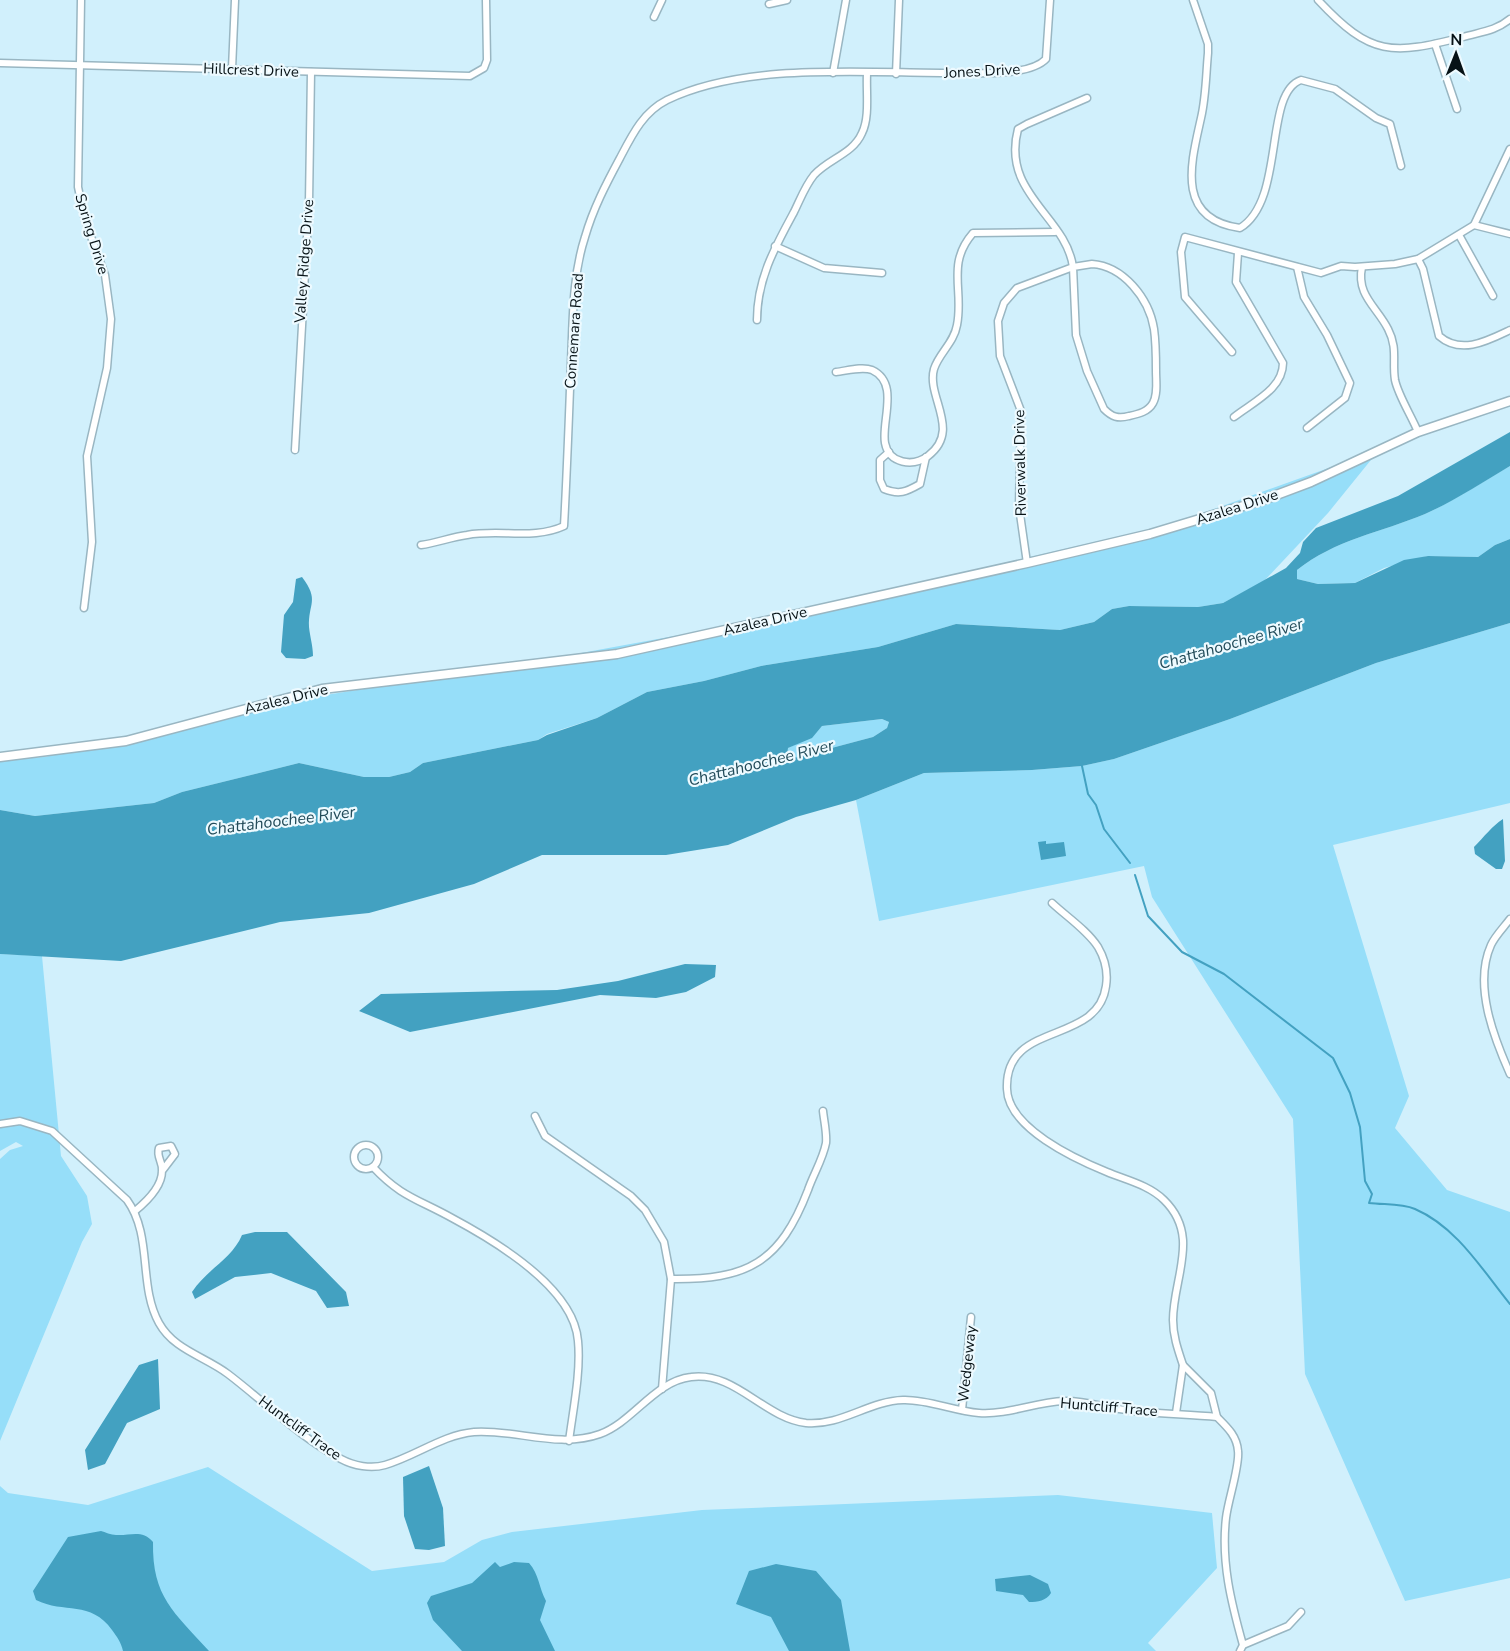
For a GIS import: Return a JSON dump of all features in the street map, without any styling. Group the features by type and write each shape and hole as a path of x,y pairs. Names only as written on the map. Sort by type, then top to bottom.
{"street":[{"name":"Spring Drive","path":"81,0 78,187 85,220 105,275 111,319 106,368 87,456 92,542 84,608"},
{"path":"232,69 235,0"},
{"name":"Hillcrest Drive","path":"0,63 470,76 484,68 487,54 486,0"},
{"path":"654,17 662,0"},
{"path":"769,4 787,0"},
{"path":"833,73 846,0"},
{"path":"894,74 899,0"},
{"name":"Jones Drive","path":"894,74 989,74 1041,64 1048,50 1050,0"},
{"path":"1193,0 1208,44 1208,53 1202,116 1191,156 1191,177 1195,198 1212,218 1240,228 1246,225 1260,202 1270,176 1281,109 1289,87 1301,80 1335,89 1376,118 1390,124 1401,166"},
{"path":"1318,0 1357,34 1378,46 1405,50 1493,30 1510,19"},
{"path":"1435,44 1457,109"},
{"name":"Valley Ridge Drive","path":"295,450 309,202 311,72"},
{"name":"Connemara Road","path":"421,545 466,535 503,532 534,534 564,526 573,314 578,265 595,210 636,126 651,111 666,100 719,83 776,74 894,74"},
{"path":"757,320 760,285 775,246 814,176 826,164 851,149 861,136 866,121 867,74"},
{"path":"1073,267 1092,264 1116,269 1126,278 1151,317 1156,342 1156,394 1153,403 1141,413 1117,418 1104,409 1086,370 1076,335 1073,267 1070,251 1065,241 1055,232 1025,192 1015,142 1018,129 1087,98"},
{"path":"1232,351 1185,297 1181,252 1185,237 1238,253 1254,254 1321,273 1341,266 1362,267 1418,259 1474,225 1510,149"},
{"path":"1474,225 1510,234"},
{"path":"836,372 866,368 874,371 882,379 888,395 885,442 889,452 895,459 907,463 926,457 936,447 943,426 933,381 934,369 948,348 957,325 957,280 962,246 973,233 1055,232"},
{"path":"1459,235 1493,296"},
{"path":"775,246 824,268 882,273"},
{"path":"1234,417 1277,385 1283,374 1283,363 1236,282 1238,253"},
{"path":"1418,259 1423,268 1439,336 1446,342 1463,345 1480,344 1510,330"},
{"name":"Riverwalk Drive","path":"1027,563 1019,507 1021,411 1000,356 998,321 1004,303 1017,288 1073,267"},
{"path":"1297,267 1304,297 1327,334 1350,383 1345,398 1307,428"},
{"path":"1362,267 1360,278 1362,292 1388,329 1396,356 1395,380 1418,432"},
{"name":"Azalea Drive","path":"0,757 126,741 322,689 617,654 1027,563 1150,534 1263,500 1311,482 1418,432 1510,401"},
{"path":"889,452 880,460 880,480 884,489 894,493 906,492 920,484 926,457"},
{"path":"1052,903 1098,947 1106,968 1106,990 1100,1005 1092,1015 1036,1040 1020,1053 1009,1075 1009,1102 1017,1118 1034,1133 1103,1170 1152,1190 1172,1210 1181,1227 1185,1244 1173,1322 1175,1342 1183,1365 1211,1393 1217,1417 1231,1432 1238,1451 1238,1463 1230,1491 1224,1557 1241,1648 1288,1626 1301,1612"},
{"path":"1510,919 1491,944 1486,960 1486,993 1491,1031 1510,1074"},
{"path":"671,1279 704,1279 739,1272 762,1259 786,1236 797,1218 826,1142 823,1111"},
{"path":"535,1116 545,1136 631,1196 645,1210 664,1242 671,1279 662,1389"},
{"name":"Huntcliff Trace","path":"0,1124 20,1121 52,1131 116,1188 135,1211 143,1239 152,1306 167,1335 183,1348 226,1372 279,1416 340,1459 377,1467 400,1461 443,1439 475,1432 569,1441 600,1434 617,1426 662,1389 689,1377 705,1376 732,1385 779,1414 806,1423 834,1421 873,1406 904,1400 962,1410 1001,1412 1065,1401 1126,1410 1217,1417"},
{"path":"365,1144 376,1149 378,1156 373,1167 365,1169 358,1166 354,1159 358,1148 365,1144"},
{"path":"373,1167 403,1194 483,1236 547,1285 562,1300 570,1314 578,1341 569,1441"},
{"path":"135,1211 152,1193 162,1171"},
{"name":"Wedgeway","path":"962,1410 971,1317"},
{"path":"1176,1413 1183,1365"}],"shaded area":[{"path":"1379,450 1328,513 1264,581 1223,603 1198,607 1129,606 1112,609 1094,622 1060,630 956,624 878,647 761,666 704,681 647,692 597,718 547,734 538,740 423,763 410,772 389,777 364,777 299,763 182,792 154,803 35,816 0,810 0,760 44,757 177,731 294,700 521,664 707,630 880,592 1172,524"},
{"path":"1510,466 1510,539 1495,545 1478,557 1428,556 1384,568 1355,583 1318,584 1297,579 1297,570 1327,551 1425,514"},
{"path":"1510,623 1510,803 1333,845 1409,1096 1395,1128 1447,1190 1510,1212 1510,1578 1405,1601 1305,1374 1293,1119 1152,897 1144,866 879,921 856,800 924,773 1032,770 1082,766 1114,759 1230,719 1376,663"},
{"path":"882,719 889,722 887,728 873,737 794,758 787,756 788,748 813,736 822,726"},
{"path":"0,954 42,956 61,1156 87,1196 92,1224 82,1242 0,1441 0,1159 10,1150 23,1146 16,1142 0,1151"},
{"path":"208,1467 372,1571 444,1562 482,1540 512,1532 702,1510 1058,1495 1212,1513 1217,1568 1148,1643 1156,1651 0,1651 0,1486 8,1493 88,1505"}],"water":[{"name":"Chattahoochee River","path":"1510,432 1510,466 1457,498 1425,514 1327,551 1297,570 1297,579 1318,584 1355,583 1404,560 1428,556 1478,557 1495,545 1510,539 1510,623 1376,663 1230,719 1114,759 1082,766 1032,770 924,773 856,800 796,817 728,845 666,855 542,855 474,884 369,913 280,922 121,961 0,954 0,810 35,816 154,803 182,792 299,763 364,777 389,777 410,772 423,763 538,740 597,718 647,692 704,681 761,666 878,647 956,624 1060,630 1094,622 1112,609 1129,606 1198,607 1223,603 1286,568 1300,553 1303,542 1316,528 1398,496","holes":["882,719 889,722 887,728 873,737 794,758 787,756 788,748 812,738 822,726"]},
{"path":"302,577 312,597 309,627 313,656 305,659 286,658 281,652 284,615 293,602 296,579"},
{"path":"1503,819 1505,861 1502,869 1496,869 1475,854 1474,847"},
{"path":"1046,841 1046,844 1064,842 1066,856 1041,860 1038,842"},
{"path":"685,964 716,965 715,977 686,992 656,998 600,995 410,1032 359,1011 381,994 557,990 618,981"},
{"path":"255,1232 287,1232 346,1292 349,1306 327,1308 316,1291 271,1273 235,1277 195,1299 192,1292 198,1284 226,1258 242,1235"},
{"path":"158,1359 160,1409 127,1423 105,1464 88,1470 85,1450 139,1365"},
{"path":"429,1466 443,1508 445,1546 429,1550 415,1549 404,1516 403,1477"},
{"path":"101,1531 114,1535 140,1534 153,1542 156,1577 161,1590 176,1614 209,1651 123,1651 112,1630 95,1615 36,1600 33,1591 68,1537"},
{"path":"495,1562 500,1567 514,1562 529,1563 532,1567 546,1601 540,1620 555,1651 462,1651 433,1620 427,1603 431,1596 472,1583"},
{"path":"776,1564 816,1571 841,1600 850,1651 789,1651 771,1617 736,1604 749,1571"},
{"path":"1030,1575 1048,1584 1051,1593 1047,1598 1029,1602 1023,1595 996,1591 995,1579"}],"waterway":[{"path":"1082,766 1088,794 1096,805 1104,829 1130,863"},
{"path":"1135,875 1148,916 1182,952 1224,974 1333,1058 1350,1093 1360,1127 1365,1181 1372,1194 1369,1203 1415,1209 1444,1227 1468,1251 1510,1304"}]}
